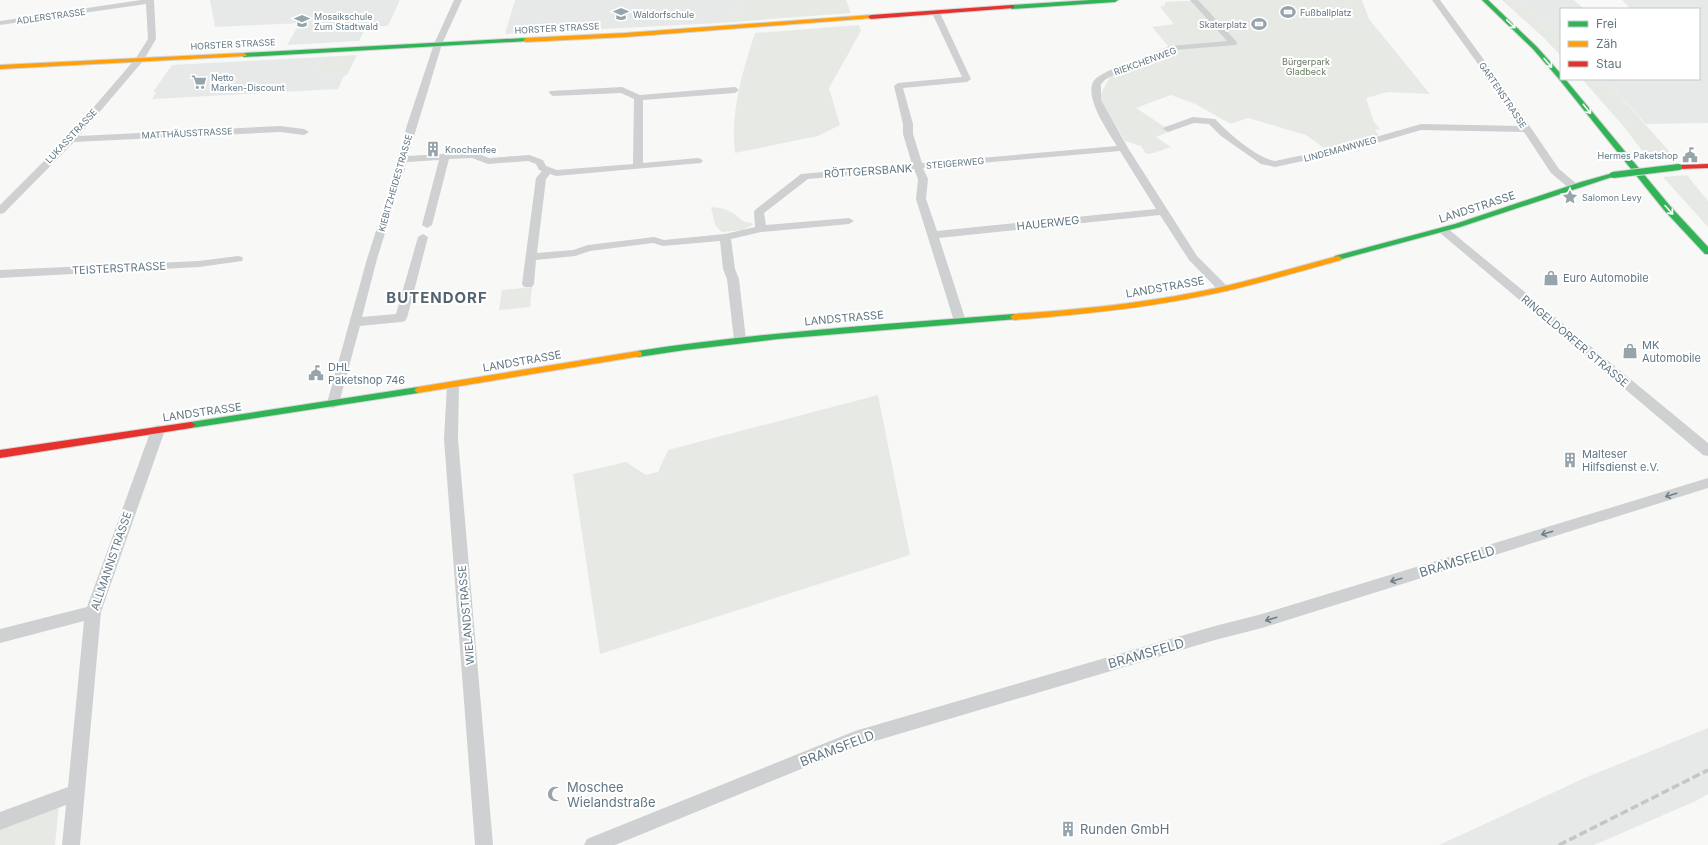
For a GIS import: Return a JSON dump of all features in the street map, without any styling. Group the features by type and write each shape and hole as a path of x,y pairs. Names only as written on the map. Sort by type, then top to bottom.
{"main road":[{"name":"HORSTER STRASSE","path":"0,67 633,34 1114,0"},
{"path":"1485,0 1535,48 1560,76"},
{"path":"1495,0 1517,19 1560,63"},
{"path":"1564,80 1667,208 1708,252"},
{"path":"1641,161 1657,178"},
{"name":"LANDSTRASSE","path":"0,454 453,385 679,347 740,340 1052,314 1173,299 1224,289 1443,230 1498,213 1585,182 1613,175 1679,167 1708,166"}],"street":[{"name":"KIEBITZHEIDESTRASSE","path":"333,403 355,322 438,44 458,0"},
{"name":"RIEKCHENWEG","path":"1123,148 1096,100 1097,83 1103,77 1173,48 1233,43 1194,0"},
{"name":"GARTENSTRASSE","path":"1436,0 1487,70 1555,171 1574,187"},
{"name":"ADLERSTRASSE","path":"0,23 150,1"},
{"name":"LUKASSTRASSE","path":"0,211 71,139 140,59 152,39 150,1"},
{"name":"STEIGERWEG","path":"936,13 967,80 898,86 908,124 907,131 917,160 916,166 1123,148"},
{"path":"553,93 622,90 639,98 735,90"},
{"path":"638,166 639,98"},
{"name":"LINDEMANNWEG","path":"1168,129 1193,120 1212,121 1224,134 1264,162 1275,164 1343,150 1421,127 1526,129"},
{"name":"MATTHÄUSSTRASSE","path":"71,139 280,129 304,132"},
{"path":"1123,148 1194,258 1224,289"},
{"path":"403,159 473,155 488,161 529,158 540,162 542,168 556,173 698,161"},
{"path":"427,225 445,157"},
{"name":"RÖTTGERSBANK","path":"761,229 759,212 805,176 916,166 923,179 920,199 960,321"},
{"path":"528,284 541,178 548,171"},
{"name":"HAUERWEG","path":"932,235 1164,211"},
{"path":"531,258 575,253 588,248 618,244 654,240 663,243 725,237 761,229 849,222"},
{"name":"RINGELDORFER STRASSE","path":"1443,230 1708,451"},
{"path":"355,322 401,318 423,237"},
{"path":"725,237 729,269 733,279 740,340"},
{"name":"TEISTERSTRASSE","path":"0,274 199,264 238,259"},
{"name":"WIELANDSTRASSE","path":"453,385 451,439 484,845"},
{"name":"ALLMANNSTRASSE","path":"71,845 93,612 158,430"},
{"name":"BRAMSFELD","path":"593,845 855,739 1215,633 1262,621 1708,483"},
{"path":"0,636 93,612"},
{"path":"0,820 75,793"}],"shaded area":[{"name":"Mosaikschule Zum Stadtwald","path":"210,0 400,0 388,26 366,27 359,41 287,45 300,23 215,27"},
{"name":"Waldorfschule","path":"515,0 745,0 739,9 720,23 505,34"},
{"path":"1517,0 1574,0 1583,8 1560,8 1560,35"},
{"path":"1622,0 1708,0 1708,123 1646,124 1606,80 1700,80 1700,8 1630,8"},
{"path":"323,57 315,71 323,71 321,75 348,73 344,76 338,89 152,99 156,92 153,92 172,65"},
{"path":"1708,728 1708,794 1696,801 1594,845 1439,845 1587,777"}],"green space":[{"path":"745,0 846,0 851,13 720,23 739,9"},
{"name":"Bürgerpark Gladbeck","path":"1200,0 1362,0 1369,19 1430,94 1388,92 1366,98 1374,122 1380,129 1375,130 1379,135 1327,150 1306,135 1248,118 1231,124 1195,104 1171,95 1136,108 1171,131 1156,137 1171,147 1146,154 1141,146 1125,141 1099,98 1112,75 1173,52 1152,27 1174,24 1160,7 1165,5 1165,2"},
{"path":"1502,0 1517,0 1560,35 1560,55 1543,37"},
{"path":"859,25 861,31 829,88 840,125 818,136 735,153 734,123 736,107 746,61 755,33"},
{"path":"357,55 348,73 321,75 322,71 315,71 323,57"},
{"path":"1583,80 1606,80 1677,160 1650,161 1624,127"},
{"path":"1687,175 1708,201 1708,227 1663,177"},
{"path":"711,207 728,210 743,221 752,223 753,225 743,230 722,232 715,225"},
{"path":"532,287 530,307 499,310 502,290"},
{"path":"878,395 910,555 600,654 573,474 626,462 646,475 658,472 668,450"},
{"path":"59,806 55,845 0,845 0,830 2,827"}],"railway":[{"path":"1559,845 1708,770"}],"traffic: fast":[{"path":"1012,7 1115,0"},
{"path":"1485,0 1535,48 1560,77"},
{"path":"244,55 526,40"},
{"path":"1563,80 1667,208 1708,252"},
{"path":"1613,175 1679,167"},
{"path":"1338,258 1458,225 1583,183 1613,175"},
{"path":"638,354 778,336 1014,317"},
{"path":"191,425 418,390"}],"traffic: slow":[{"path":"526,40 625,35 871,17"},
{"path":"0,67 244,55"},
{"path":"1014,317 1146,304 1199,295 1338,258"},
{"path":"418,390 638,354"}],"traffic: jam":[{"path":"871,17 1012,7"},
{"path":"1679,167 1708,166"},
{"path":"0,454 191,425"}],"place":[{"name":"Fußballplatz","path":"1288,12"},
{"name":"Waldorfschule","path":"621,14"},
{"name":"Mosaikschule Zum Stadtwald","path":"302,21"},
{"name":"Skaterplatz","path":"1259,24"},
{"name":"Netto Marken-Discount","path":"199,82"},
{"name":"Knochenfee","path":"433,149"},
{"name":"Hermes Paketshop","path":"1690,155"},
{"name":"Salomon Levy","path":"1570,197"},
{"name":"Euro Automobile","path":"1551,278"},
{"name":"MK Automobile","path":"1630,351"},
{"name":"DHL Paketshop 746","path":"316,373"},
{"name":"Malteser Hilfsdienst e.V.","path":"1570,460"},
{"name":"Moschee Wielandstraße","path":"555,794"},
{"name":"Runden GmbH","path":"1068,829"}],"district":[{"name":"BUTENDORF","path":"437,297"}]}
